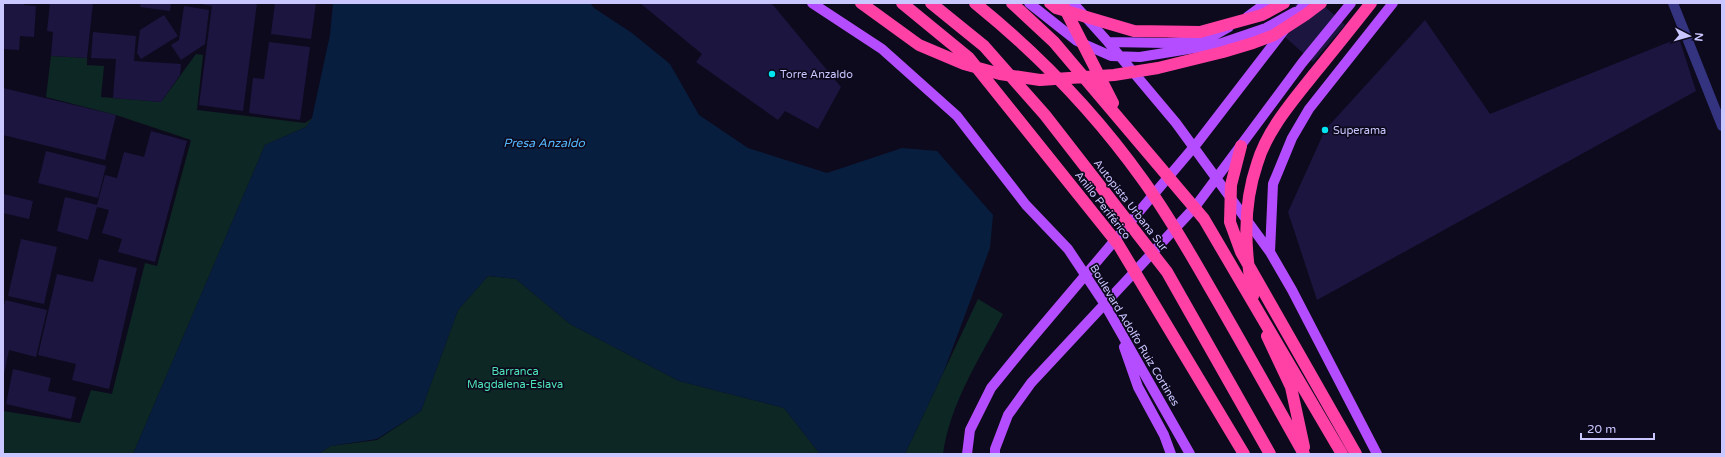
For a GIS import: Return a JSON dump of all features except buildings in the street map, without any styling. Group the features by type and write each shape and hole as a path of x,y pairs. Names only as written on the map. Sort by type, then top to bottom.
{"highway":[{"name":"Anillo Periférico","path":"902,3 969,58 1118,244 1244,454"},
{"name":"Autopista Urbana Sur","path":"931,3 984,46 1045,115 1166,272 1270,454"},
{"name":"Autopista Urbana Sur","path":"975,3 1003,26 1066,87 1107,133 1143,180 1184,242 1305,454"},
{"path":"1012,3 1054,42 1122,120 1204,219 1342,454"},
{"path":"1050,3 1056,8 1134,31 1200,32 1262,15 1284,3"},
{"path":"1062,3 1122,120"},
{"path":"862,4 919,45 964,64 1000,74 1040,80 1107,75 1158,68 1253,44 1305,16 1321,3"},
{"path":"1305,454 1291,387 1275,356 1256,309 1246,241 1248,199 1257,164 1269,135 1292,102 1371,3"},
{"path":"1241,146 1231,185 1230,222 1241,252 1356,454"}],"main road":[{"name":"Boulevard Adolfo Ruiz Cortines","path":"812,3 882,49 957,116 1026,205 1068,249 1104,303 1190,454"},
{"path":"1030,3 1076,41 1112,56 1140,57 1219,44 1266,28 1302,7"},
{"path":"1073,3 1176,123 1270,252 1292,290 1377,454"},
{"path":"1108,42 1197,41 1215,35 1255,12 1266,3"},
{"path":"995,454 995,448 1008,415 1031,383 1194,207 1302,63 1351,3"},
{"path":"1270,252 1273,184 1292,138 1308,109 1393,3"},
{"path":"967,454 970,430 991,388 1198,142 1302,7"},
{"path":"1120,333 1138,387 1164,435 1171,454"}],"street":[{"path":"1673,3 1722,126"}],"green space":[{"path":"196,54 203,55 197,110 305,123 312,118 306,127 265,145 133,454 3,454 3,411 80,423 91,390 112,394 145,263 157,266 191,140 116,115 46,97 51,56 87,58 87,65 104,66 101,97 161,102"},
{"name":"Barranca Magdalena-Eslava","path":"488,276 516,279 570,324 679,381 784,408 820,454 318,454 331,446 377,440 421,411 458,310"},
{"path":"978,299 1003,314 959,399 952,417 943,454 905,454"}],"water":[{"name":"Presa Anzaldo","path":"333,3 590,3 594,8 632,33 670,64 699,115 748,148 827,173 902,148 937,151 993,215 990,248 944,371 905,454 820,454 784,408 679,381 570,324 516,279 488,276 458,310 421,411 377,439 331,446 318,454 133,454 265,145 306,127 312,118 330,35"}],"place":[{"name":"Torre Anzaldo","path":"772,74"},
{"name":"Superama","path":"1325,130"}]}
